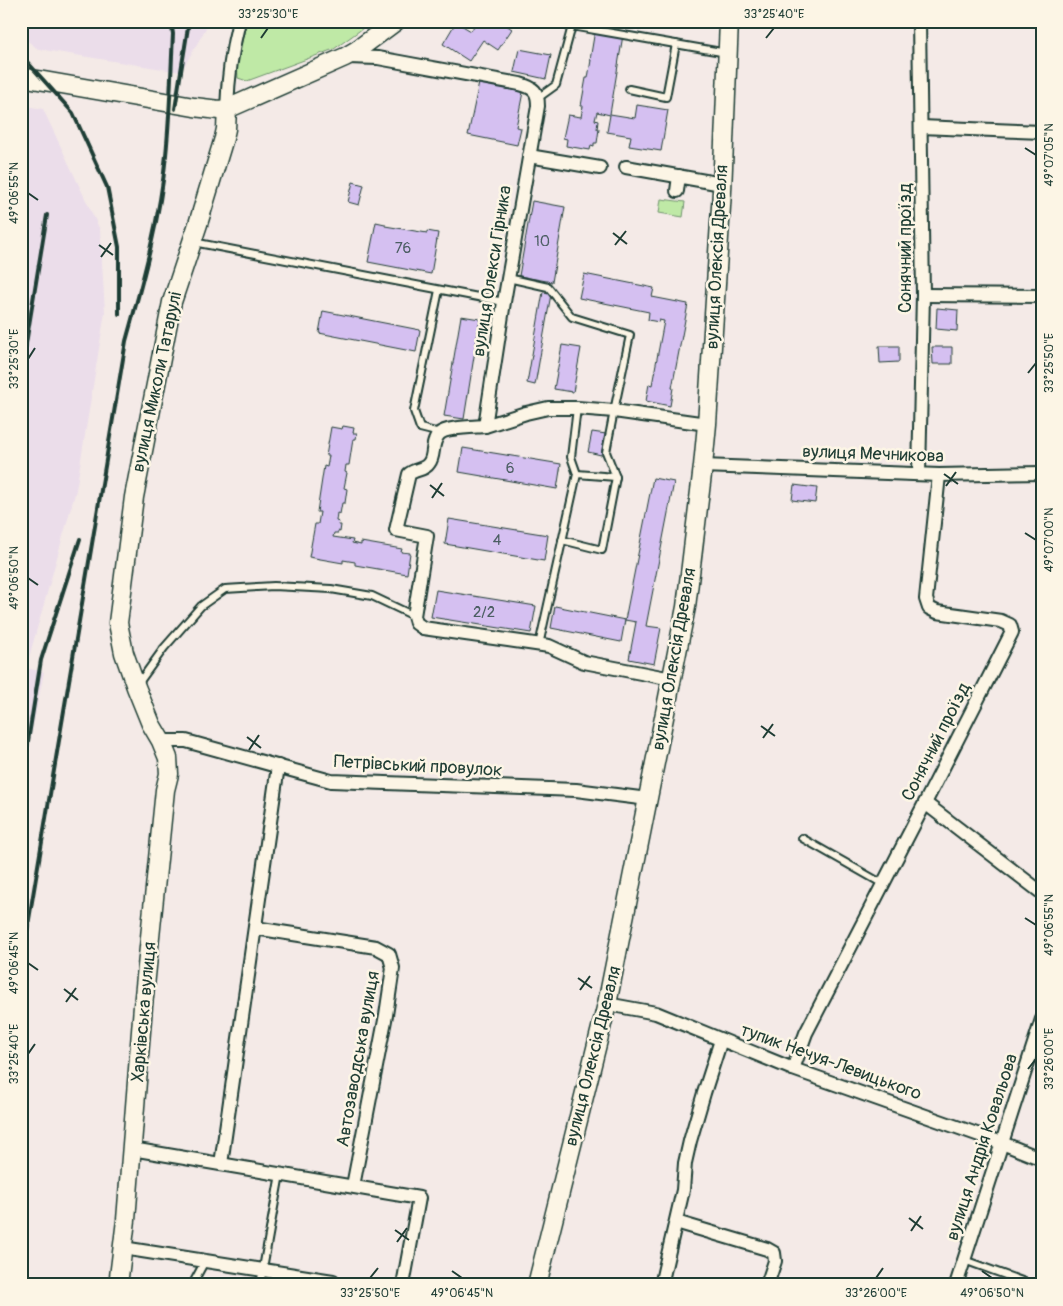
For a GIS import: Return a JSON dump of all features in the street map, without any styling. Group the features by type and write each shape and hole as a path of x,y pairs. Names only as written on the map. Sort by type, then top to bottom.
{"street":[{"name":"вулиця Миколи Татарулі","path":"161,742 151,724 124,652 118,623 121,592 134,497 170,310 226,129 228,78 239,21"},
{"path":"21,77 194,107 227,109 345,57 396,21"},
{"name":"вулиця Олексія Древаля","path":"537,1285 607,1004 686,607 707,424 722,184 729,21"},
{"name":"Сонячний проїзд","path":"919,21 923,295 919,474"},
{"path":"345,57 378,58 520,84 529,86 535,91 538,98"},
{"name":"вулиця Олекси Гірника","path":"485,426 538,98"},
{"path":"921,127 1042,132"},
{"path":"529,156 600,168"},
{"path":"626,167 722,184"},
{"path":"677,191 679,176"},
{"path":"923,295 1042,296"},
{"path":"672,679 584,662 549,646 422,628 416,623 414,616 427,536 396,530 409,474 413,470 424,468 429,464 435,441 440,433 449,430 485,426 526,412 548,408 614,411 707,424"},
{"name":"вулиця Мечникова","path":"703,466 939,475 1042,473"},
{"name":"Сонячний проїзд","path":"793,1069 806,1033 1012,632 1010,625 1001,620 938,612 929,608 926,599 939,475"},
{"name":"Петрівський провулок","path":"161,742 186,741 331,781 576,790 648,799"},
{"name":"Харківська вулиця","path":"118,1285 132,1149 143,1006 165,790 169,774 168,758 161,742"},
{"path":"221,1164 278,766"},
{"path":"925,802 1042,893"},
{"name":"Автозаводська вулиця","path":"255,928 376,947 389,954 393,968 389,996 352,1186"},
{"name":"тупик Нечуя-Левицького","path":"607,1004 656,1013 793,1069 1042,1159"},
{"name":"вулиця Андрія Ковальова","path":"956,1285 1042,1019"},
{"path":"661,1285 683,1190 685,1163 690,1141 722,1040"},
{"path":"132,1149 418,1198 403,1285"},
{"path":"676,1222 767,1248 774,1253 775,1261 768,1285"},
{"path":"123,1248 333,1281 332,1285"}],"lane":[{"path":"538,98 556,85 572,26 728,53"},
{"path":"628,89 666,97 676,44"},
{"path":"192,242 504,302"},
{"path":"508,278 548,287 572,317 630,335 606,452 616,477 602,550 562,540"},
{"path":"439,290 414,411 420,428 440,433"},
{"path":"539,645 577,474 571,457 577,408"},
{"path":"577,474 616,477"},
{"path":"136,687 164,648 201,606 225,589 274,586 331,589 372,596 414,616"},
{"path":"802,838 883,884"},
{"path":"260,1285 280,1174"},
{"path":"964,1260 1033,1285"},
{"path":"192,1285 205,1261"}],"shaded area":[{"path":"21,21 210,21 181,72 38,49 21,36"},
{"path":"21,105 43,109 100,230 105,312 76,490 26,668 44,672 21,785"}],"green space":[{"path":"247,21 373,21 334,49 247,81 238,78 237,62"},
{"path":"661,199 685,202 683,217 659,213"}],"building":[{"path":"121,21 140,21 139,26 120,24"},
{"path":"477,21 500,21 512,29 498,50 483,40 469,61 443,44 456,22 471,31"},
{"path":"595,30 623,35 610,114 635,118 637,105 668,110 661,151 629,146 631,136 607,132 610,115 597,112 595,120 598,121 597,129 599,129 597,143 594,143 594,146 591,145 590,150 566,146 567,139 563,138 568,115 581,117 583,106 581,106 586,78 588,78"},
{"path":"519,49 551,55 546,79 514,72"},
{"path":"479,83 523,92 516,127 521,128 517,145 468,135"},
{"path":"353,182 364,185 359,205 348,202"},
{"path":"532,201 565,207 552,282 519,276"},
{"path":"376,222 385,224 385,226 438,233 431,274 368,262"},
{"path":"584,274 654,288 652,297 688,304 670,406 646,401 649,384 652,385 664,321 648,320 649,312 579,298"},
{"path":"543,292 551,294 535,385 527,383"},
{"path":"937,308 958,310 957,331 936,329"},
{"path":"323,311 420,330 416,352 319,333"},
{"path":"461,316 480,319 464,419 444,416"},
{"path":"562,345 581,348 573,392 554,389"},
{"path":"879,346 899,346 899,362 880,363"},
{"path":"932,347 952,347 952,364 933,364"},
{"path":"343,426 354,428 353,433 357,433 356,439 353,439 349,465 346,465 345,472 347,473 344,488 347,489 345,503 342,503 340,514 337,513 336,521 339,522 338,525 341,525 340,532 334,533 333,537 353,540 352,543 361,545 361,542 402,549 401,552 410,553 407,574 355,565 355,562 343,560 343,563 309,557 315,524 318,524 320,512 317,512 324,466 327,467 329,456 326,456 331,427 342,429"},
{"path":"592,432 606,434 601,455 588,452"},
{"path":"463,448 561,464 557,489 459,472"},
{"path":"653,478 674,482 646,626 661,628 654,664 629,659 636,622 625,620"},
{"path":"794,485 817,488 815,503 792,500"},
{"path":"449,519 548,535 544,561 445,544"},
{"path":"436,590 536,606 531,633 431,617"},
{"path":"555,606 625,620 621,642 551,628"}],"railway":[{"path":"21,967 126,341 145,272 160,202 168,125 173,34 171,21"},
{"path":"175,109 189,21"},
{"path":"21,55 73,113 107,187 119,247 119,314"},
{"path":"21,374 47,215"},
{"path":"21,785 41,660 80,539"}]}
